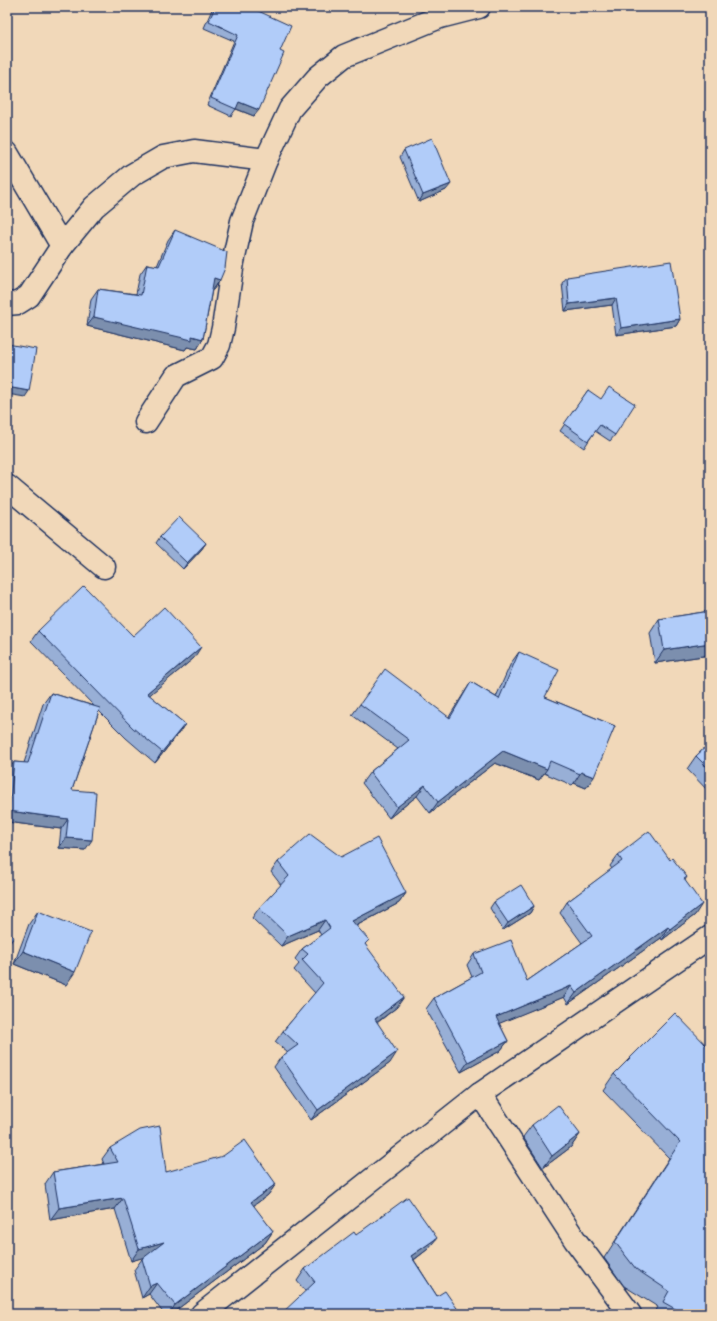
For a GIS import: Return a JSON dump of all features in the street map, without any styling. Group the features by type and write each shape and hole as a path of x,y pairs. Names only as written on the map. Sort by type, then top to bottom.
{"street":[{"path":"146,422 176,376 212,358 218,345 223,328 233,262 242,221 266,160 290,109 318,77 344,56 440,17 479,7"},
{"path":"7,304 18,303 29,296 62,246 94,207 132,175 163,157 194,151 266,160"},
{"path":"7,153 62,246"},
{"path":"7,486 104,568"},
{"path":"202,1314 480,1094 710,937"},
{"path":"480,1094 574,1240 627,1313"}],"building":[{"path":"215,7 255,7 254,9 291,26 280,51 284,53 259,110 239,102 236,109 211,98 238,35 209,21"},
{"path":"432,138 451,184 423,195 404,150"},
{"path":"175,230 227,252 225,268 220,280 214,278 203,339 192,336 192,340 94,317 98,289 141,295 147,264 159,266"},
{"path":"671,261 680,319 621,328 616,298 569,304 567,277"},
{"path":"7,344 36,349 29,391 7,387"},
{"path":"609,387 635,404 615,435 600,425 588,441 564,424 588,390 601,399"},
{"path":"179,517 206,543 187,563 160,537"},
{"path":"84,586 133,636 164,607 201,647 147,693 185,724 162,752 133,728 38,631"},
{"path":"710,611 710,643 664,650 659,619"},
{"path":"519,652 559,670 545,697 615,726 594,777 581,772 580,774 550,761 547,769 503,751 438,802 425,785 397,807 370,772 409,740 360,704 385,669 450,718 471,682 499,699"},
{"path":"51,693 100,708 72,790 96,792 92,840 66,838 68,819 9,811 14,762 28,763"},
{"path":"710,743 710,770 696,756"},
{"path":"649,831 670,860 672,858 687,877 684,879 702,904 670,929 668,927 576,993 571,986 496,1017 508,1041 468,1062 434,998 481,972 474,954 511,940 527,981 592,936 567,902 622,861 618,855"},
{"path":"310,834 341,857 377,838 406,893 352,921 369,940 365,944 404,997 375,1019 397,1052 318,1110 281,1057 298,1045 283,1031 323,983 302,960 308,954 302,949 330,928 325,920 288,936 259,908 289,876 278,862"},
{"path":"521,885 534,906 508,923 494,902"},
{"path":"38,911 91,932 75,972 23,951"},
{"path":"7,932 14,937 7,947"},
{"path":"675,1013 710,1049 710,1314 677,1314 679,1311 663,1302 669,1291 636,1269 615,1242 680,1142 614,1074"},
{"path":"558,1105 580,1134 552,1156 532,1125"},
{"path":"160,1126 166,1172 223,1156 245,1140 276,1184 251,1202 273,1231 175,1305 157,1283 150,1286 142,1259 164,1242 139,1249 123,1198 59,1208 53,1172 118,1162 110,1148 140,1130"},
{"path":"408,1197 437,1238 411,1256 437,1296 445,1291 461,1314 281,1314 315,1282 305,1269 354,1232 356,1235"}]}
